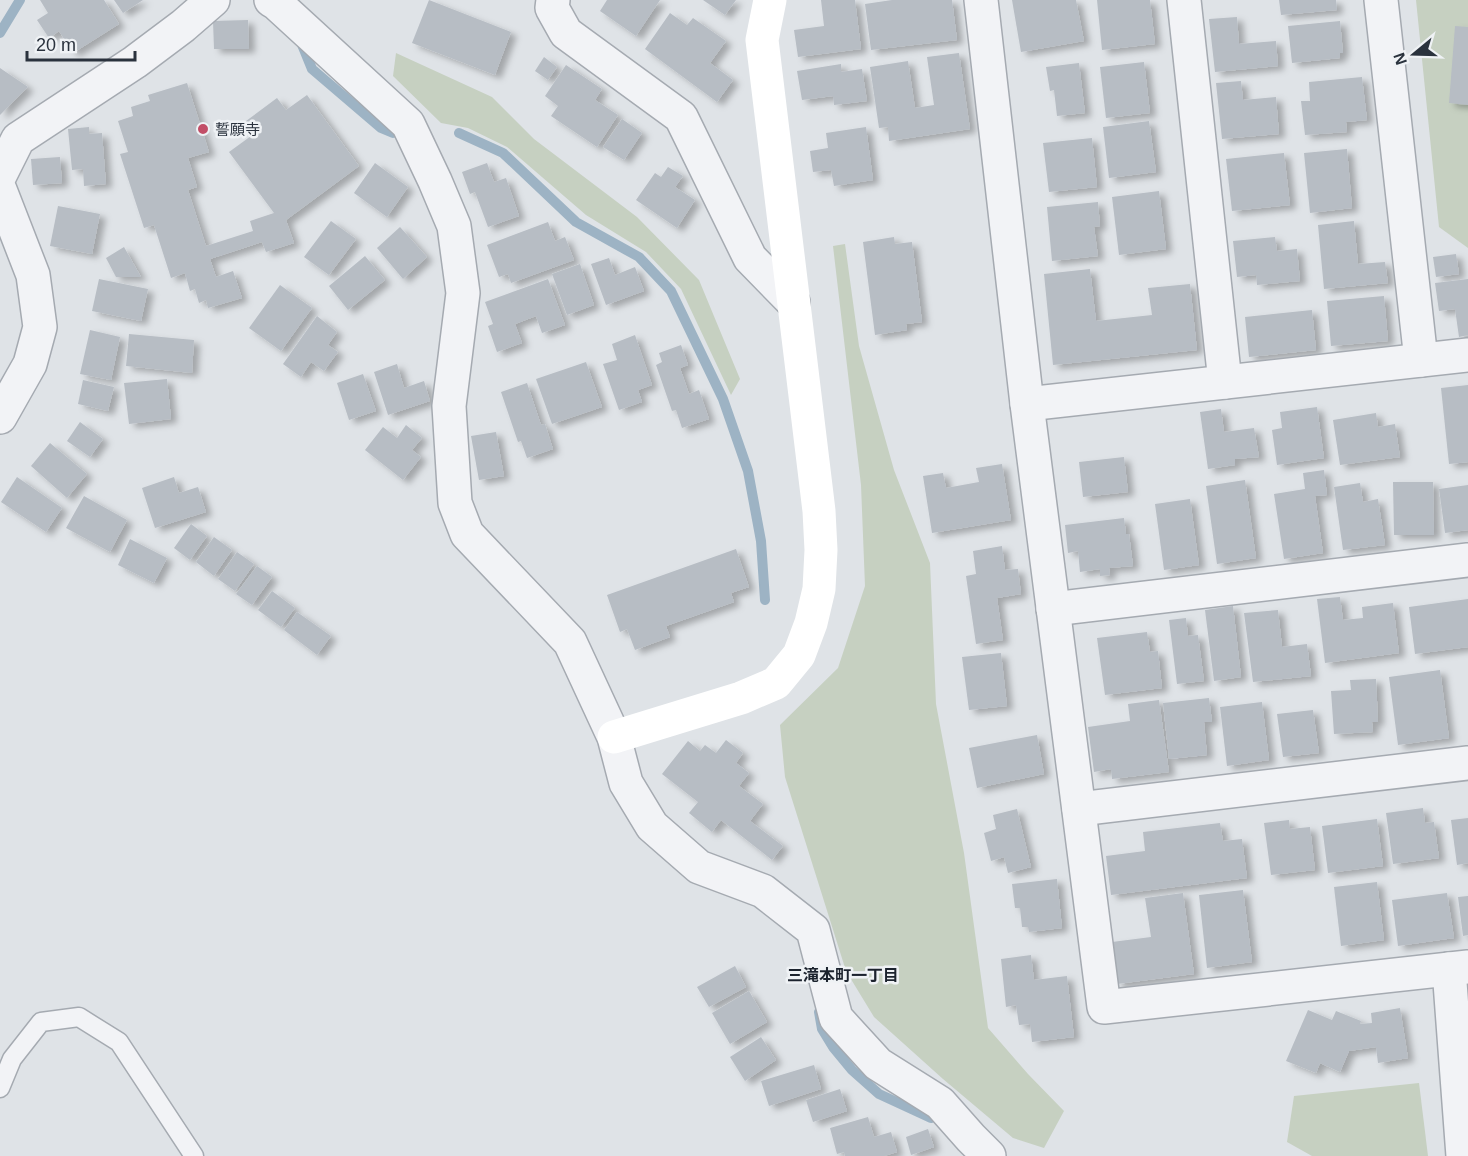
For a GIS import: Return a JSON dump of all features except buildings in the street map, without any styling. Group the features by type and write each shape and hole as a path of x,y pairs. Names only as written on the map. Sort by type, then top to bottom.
{"street":[{"path":"0,175 9,140 135,62 213,0"},
{"path":"271,0 408,124 454,226 463,293 448,406 455,503 467,534 570,642 614,737 626,783 652,826 699,867 763,891 813,930 836,1018 878,1064 940,1103 989,1156"},
{"path":"553,0 552,8 566,33 681,117 750,258 793,302"},
{"path":"614,737 741,698 776,683 799,655 811,623 819,589 821,550 819,511 762,40 770,0"},
{"path":"981,0 1027,404 1104,1007 1458,968 1463,1156"},
{"path":"1184,0 1225,382"},
{"path":"1381,0 1421,360"},
{"path":"0,190 33,275 40,327 30,364 0,417"},
{"path":"1027,404 1468,355"},
{"path":"1053,609 1468,560"},
{"path":"1079,809 1468,763"}],"lane":[{"path":"0,1088 12,1059 41,1022 79,1017 119,1042 194,1156"}],"green space":[{"path":"1416,0 1468,0 1468,248 1439,227"},
{"path":"396,53 492,97 534,139 637,217 699,280 740,379 731,395 681,289 646,252 586,215 507,147 468,128 441,123 393,76"},
{"path":"845,244 859,346 894,470 930,563 936,704 964,853 988,1028 1064,1111 1044,1148 1013,1138 874,1017 846,971 785,777 780,725 838,668 865,586 861,485 833,246"},
{"path":"1419,1083 1428,1156 1312,1156 1287,1142 1294,1096"}],"waterway":[{"path":"0,33 20,0"},
{"path":"301,42 312,69 381,128 393,133"},
{"path":"459,133 503,153 576,222 639,257 671,291 723,399 748,471 761,541 765,600"},
{"path":"819,1012 822,1029 852,1070 879,1094 931,1118"}],"place":[{"name":"誓願寺","path":"203,129"}],"district":[{"name":"三滝本町一丁目","path":"843,975"}]}
